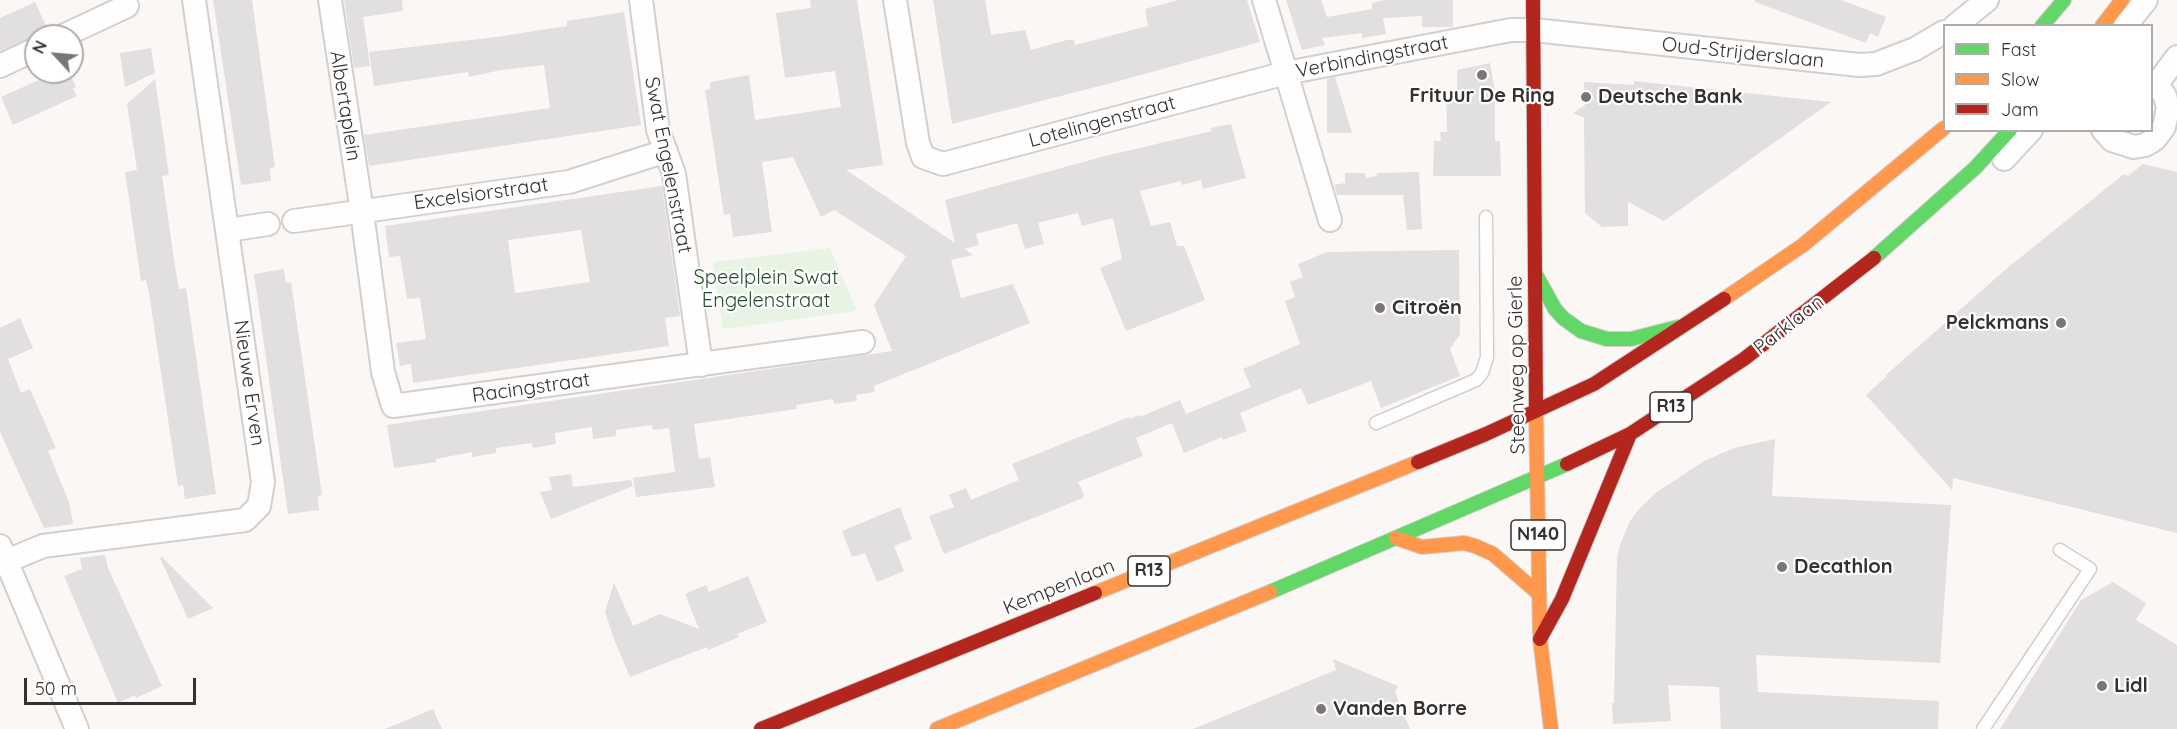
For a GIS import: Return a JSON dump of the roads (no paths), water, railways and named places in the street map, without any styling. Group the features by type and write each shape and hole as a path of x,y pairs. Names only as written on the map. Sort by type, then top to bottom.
{"main road":[{"name":"Steenweg op Gierle","path":"1533,0 1538,593 1540,639 1551,729"},
{"path":"2044,24 2064,0"},
{"path":"2104,24 2122,0"},
{"name":"R13","path":"1536,411 1594,384 1686,325 1803,245 1943,129"},
{"name":"Parklaan","path":"1538,478 1630,434 1744,359 1796,321 1888,246 1965,176 2008,132"},
{"path":"1536,274 1555,309 1581,331 1607,339 1631,339 1686,325"},
{"name":"Kempenlaan","path":"761,729 1486,434 1536,411"},
{"path":"1540,639 1562,598 1630,434"},
{"name":"R13","path":"937,729 1207,619 1538,478"},
{"path":"1396,538 1422,547 1464,543 1474,546 1493,554 1538,593"}],"street":[{"name":"Nieuwe Erven","path":"3,554 43,546 245,520 259,506 263,482 194,0"},
{"name":"Albertaplein","path":"330,0 362,212"},
{"name":"Swat Engelenstraat","path":"641,0 658,130 674,174 701,365"},
{"name":"Lotelingenstraat","path":"895,0 918,143 923,157 943,164 1287,73"},
{"name":"Verbindingstraat","path":"1264,0 1287,73 1511,30 1534,30"},
{"path":"1957,24 1987,0"},
{"path":"2127,24 2146,0"},
{"path":"84,25 129,2"},
{"name":"Oud-Strijderslaan","path":"1534,30 1859,65 1876,64 1915,49 1943,33"},
{"path":"0,66 24,55"},
{"path":"2105,132 2112,140 2134,147 2145,145 2155,139 2167,120 2168,108 2165,96 2154,83 2177,57"},
{"path":"1287,73 1330,220"},
{"path":"1965,176 1995,168 2029,132"},
{"name":"Excelsiorstraat","path":"294,221 568,182 666,151"},
{"name":"Racingstraat","path":"362,212 383,372 393,406 863,342"},
{"path":"228,230 268,224"},
{"path":"3,554 77,729"}],"lane":[{"path":"1376,423 1476,380 1482,373 1486,357 1486,217"},
{"path":"1983,729 2090,569 2060,550"}],"place":[{"name":"Frituur De Ring","path":"1482,75"},
{"name":"Deutsche Bank","path":"1586,97"},
{"name":"Citroën","path":"1380,308"},
{"name":"Pelckmans","path":"2061,323"},
{"name":"Decathlon","path":"1782,567"},
{"name":"Lidl","path":"2102,686"},
{"name":"Vanden Borre","path":"1321,709"}],"park label":[{"name":"Speelplein Swat Engelenstraat","path":"766,290"}]}
